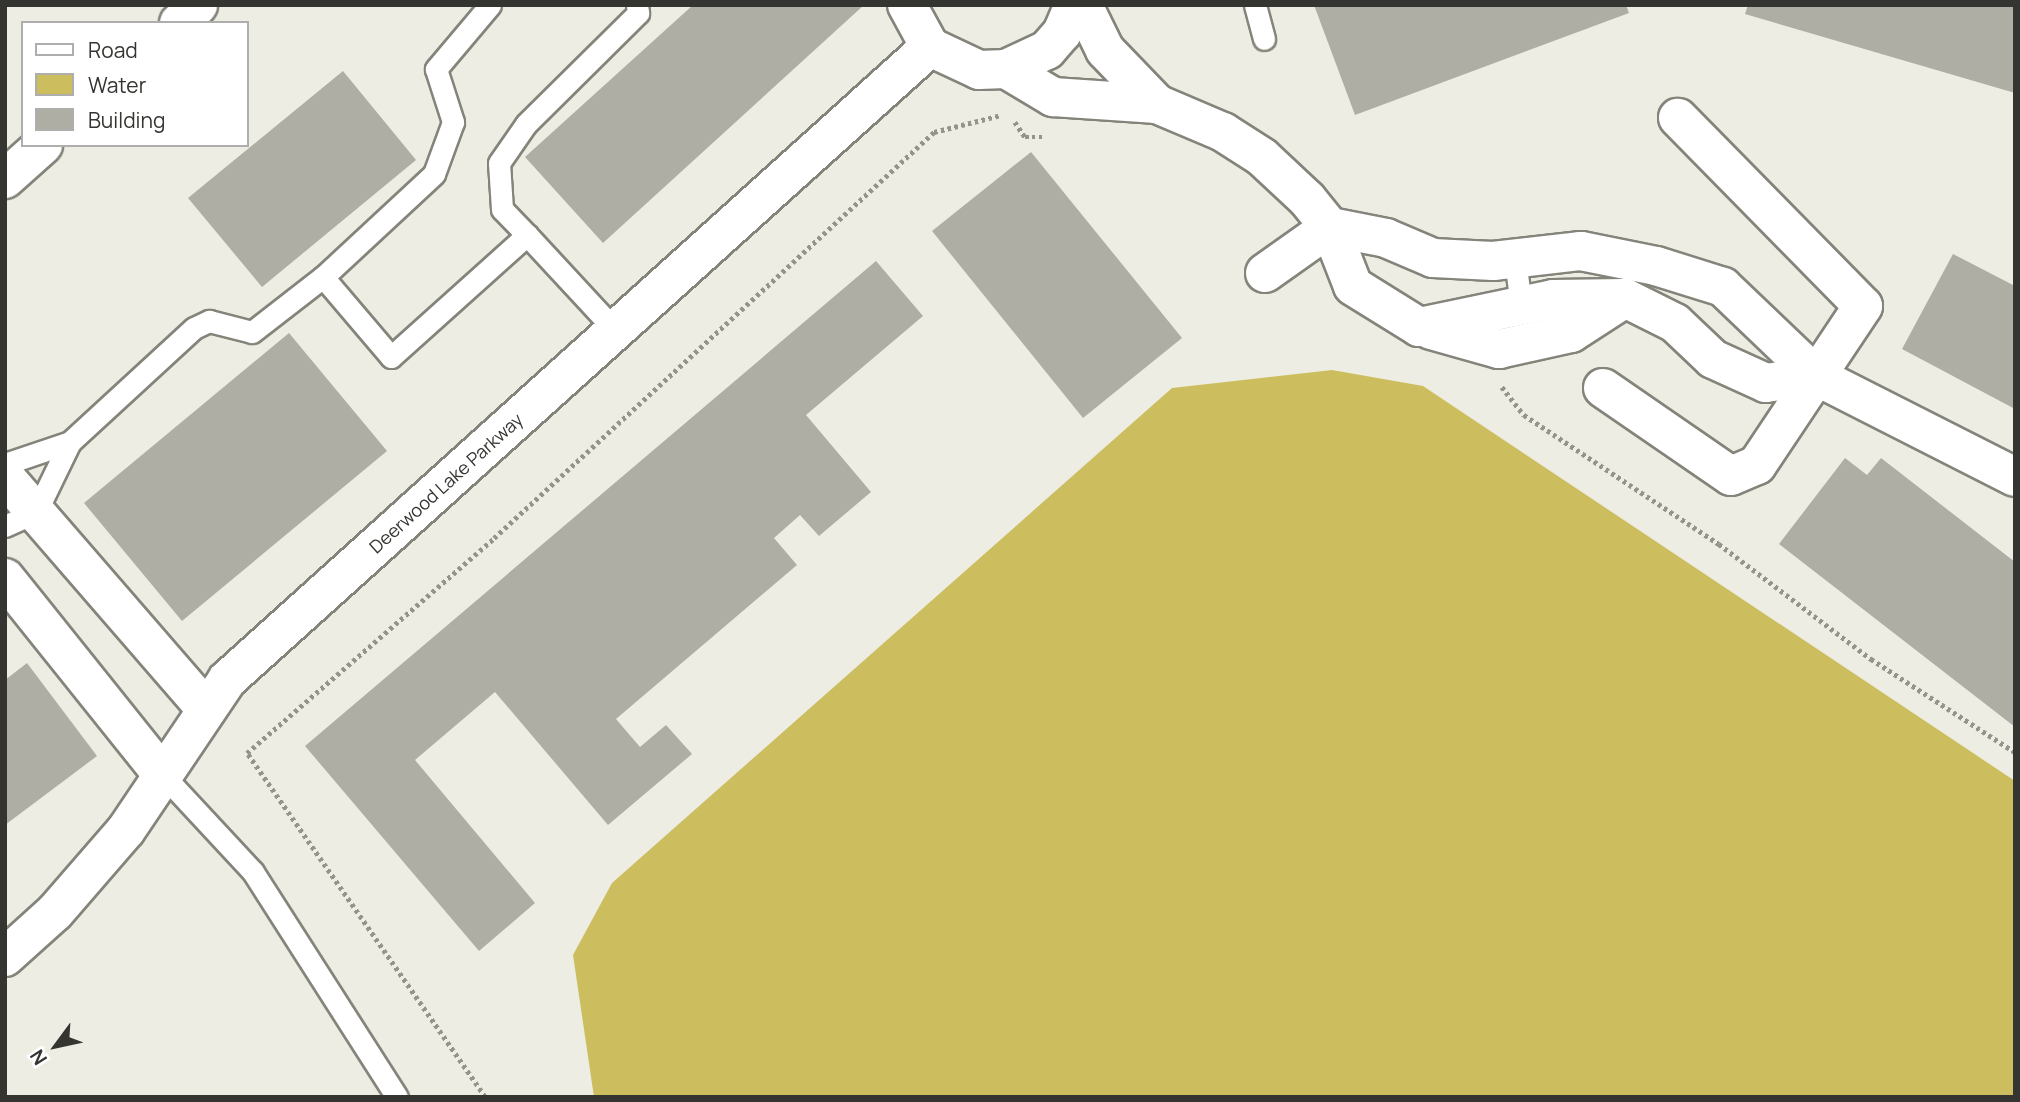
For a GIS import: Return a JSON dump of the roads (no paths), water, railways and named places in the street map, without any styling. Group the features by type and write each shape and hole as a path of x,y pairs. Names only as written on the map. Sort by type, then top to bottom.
{"main road":[{"path":"181,21 198,5"},
{"path":"907,5 930,47 979,71 1006,69 1047,50 1074,5"},
{"path":"1083,5 1105,50 1157,104"},
{"name":"Deerwood Lake Parkway","path":"6,954 55,912 117,840 227,680 930,47"},
{"path":"1006,69 1053,97 1157,104 1223,132 1262,157 1330,228 1353,286 1419,327 1499,349 1571,332 1625,298"},
{"path":"1603,388 1731,476 1757,465 1863,306 1678,118"},
{"path":"5,179 41,147"},
{"path":"1265,273 1330,228 1386,238 1433,257 1516,258 1581,251 1723,286 1816,376 2015,477"},
{"path":"1419,327 1553,299 1625,298 1675,323 1713,359 1766,383 1816,376"},
{"path":"5,477 20,519 207,710"},
{"path":"5,578 163,775"}],"lane":[{"path":"20,519 70,442 194,328 209,321 252,332 323,277 434,174 453,122 436,69 490,5"},
{"path":"615,330 502,209 499,163 526,124 638,13 637,5"},
{"path":"1255,5 1264,38"},
{"path":"323,277 391,357 527,235"},
{"path":"1516,258 1521,306"},
{"path":"5,464 70,442"},
{"path":"163,775 253,872 397,1097"}],"water":[{"path":"1332,370 1423,386 2015,781 2015,1097 594,1097 573,955 612,883 1172,388"}]}
